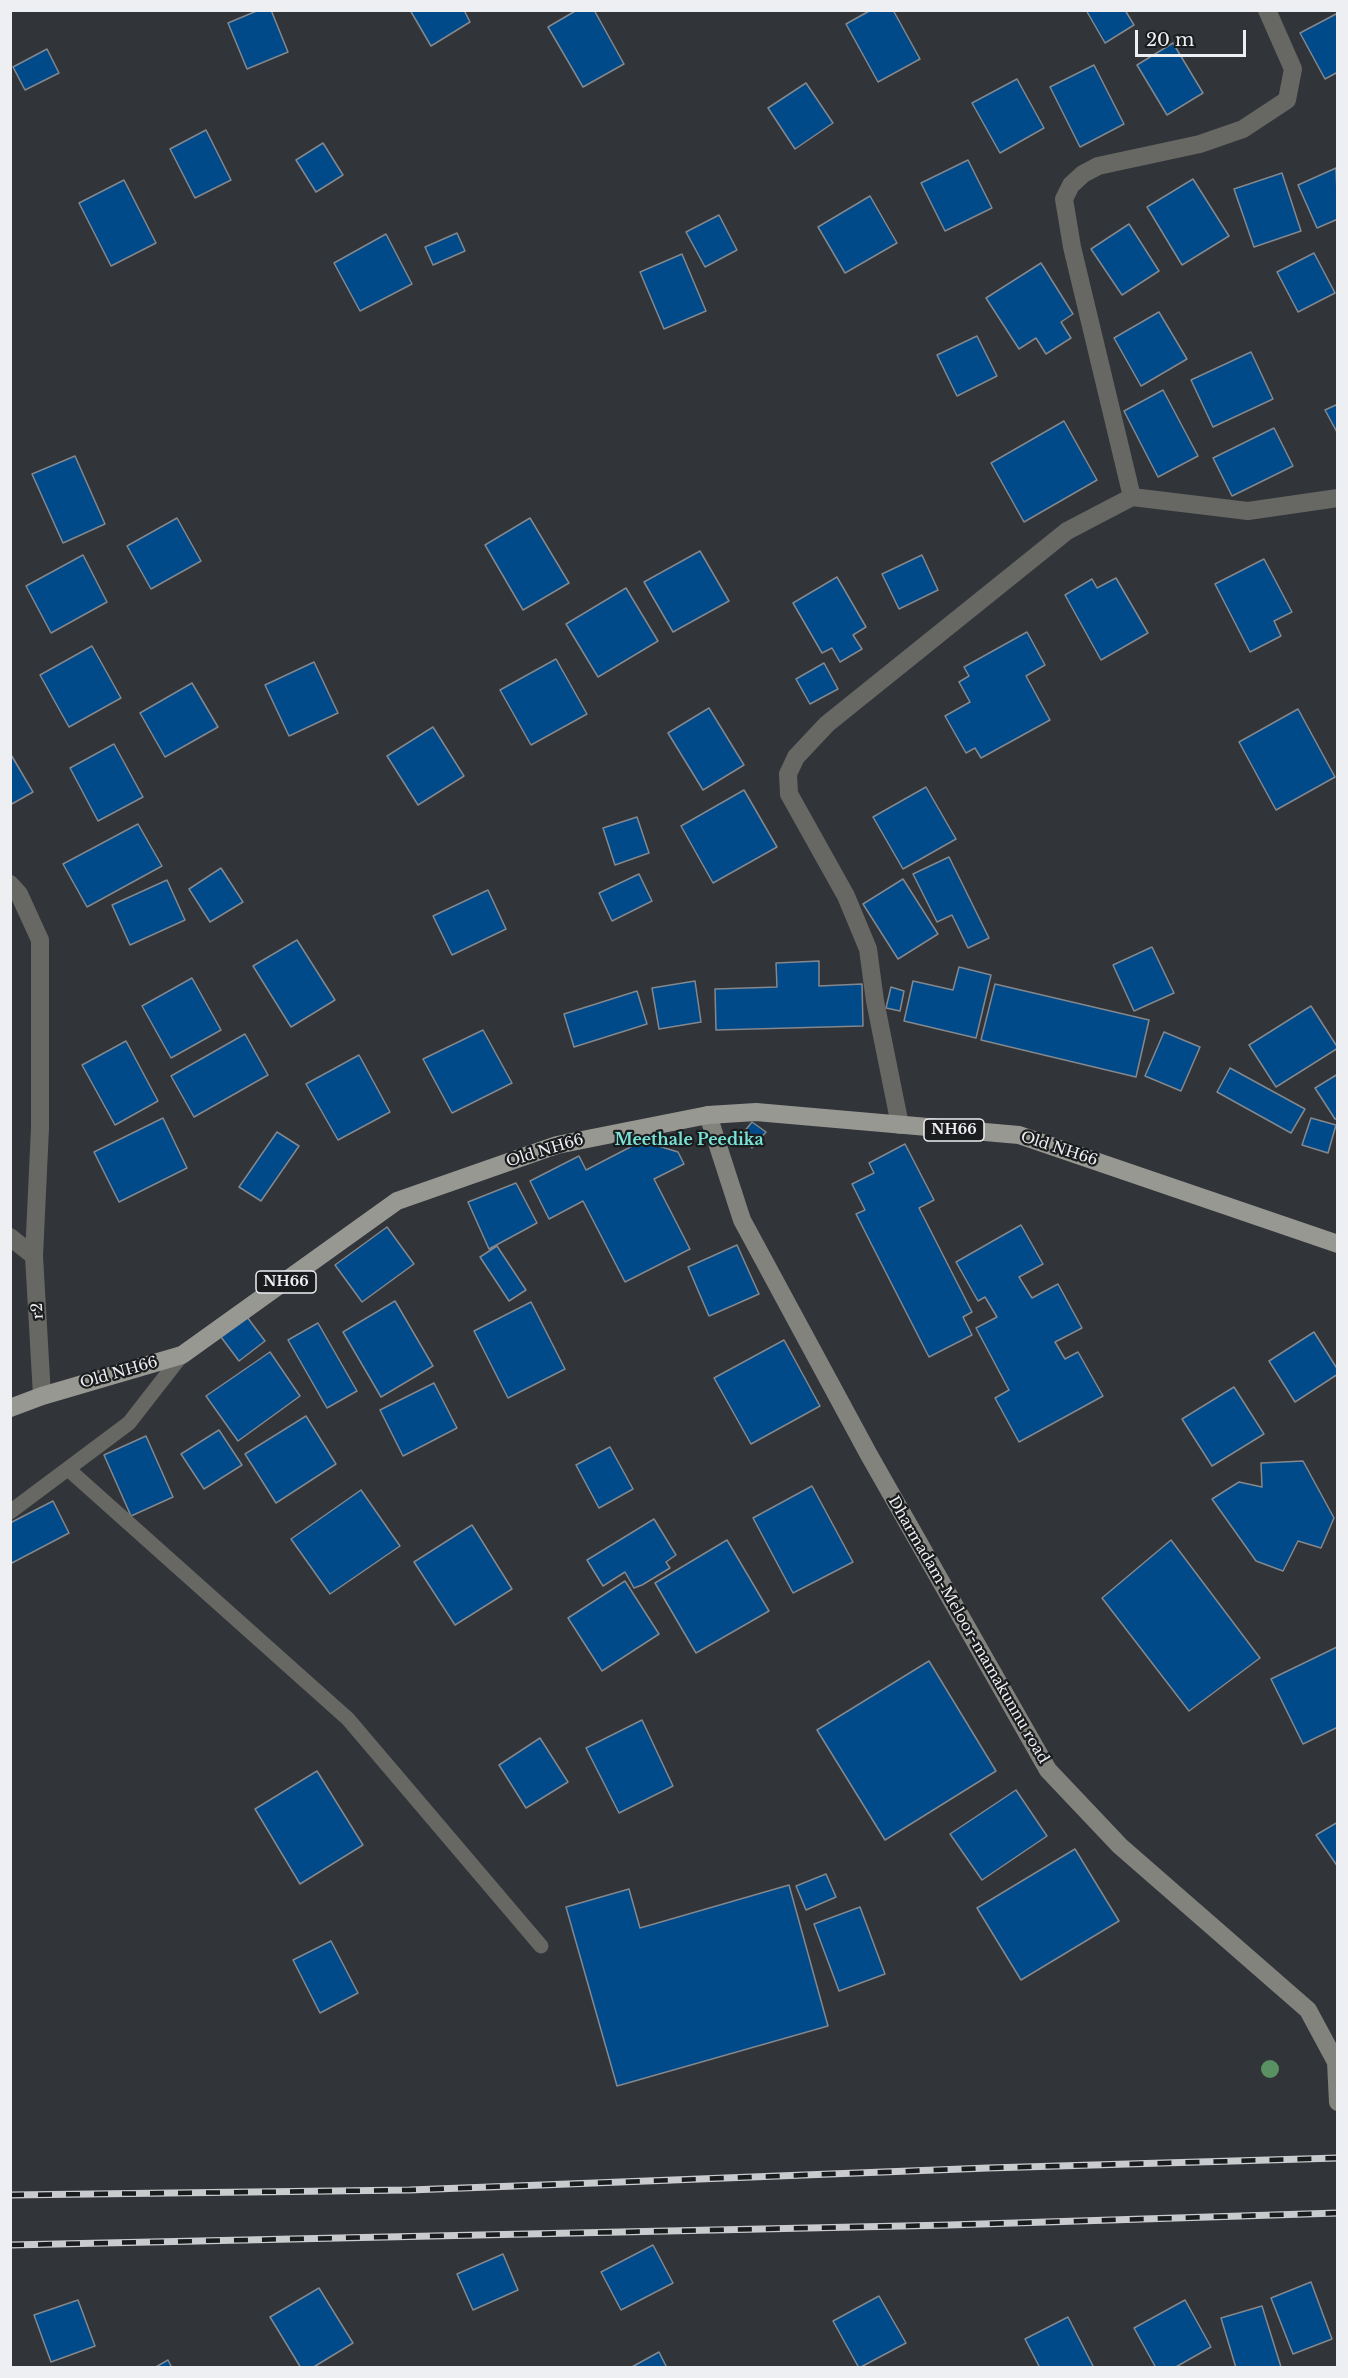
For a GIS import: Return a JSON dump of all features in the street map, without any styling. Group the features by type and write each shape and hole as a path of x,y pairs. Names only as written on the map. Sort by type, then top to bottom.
{"main road":[{"name":"Old NH66","path":"10,1408 42,1396 182,1355 397,1201 557,1144 708,1115 756,1112 1019,1135 1338,1244"},
{"name":"Dharmadam-Meloor-mamakunnu road","path":"708,1115 742,1220 869,1455 1048,1770 1120,1846 1308,2010 1336,2062 1338,2102"}],"street":[{"path":"1132,497 1072,247 1064,199 1071,185 1083,174 1098,166 1200,144 1243,129 1287,100 1293,69 1267,10"},
{"path":"900,1125 868,949 846,896 789,794 788,774 796,757 827,724 1067,531 1132,497 1248,511 1338,498"},
{"name":"r2","path":"10,884 19,894 39,940 40,1128 34,1256 42,1396"},
{"path":"10,1237 34,1256"}],"lane":[{"path":"10,1512 129,1423 182,1355"},
{"path":"68,1469 348,1719 541,1946"}],"building":[{"path":"259,10 271,10 288,52 247,69 228,23"},
{"path":"410,10 464,10 470,22 431,46"},
{"path":"577,10 594,10 624,64 583,87 548,27"},
{"path":"871,10 893,10 920,59 878,82 846,24"},
{"path":"1086,10 1125,10 1134,25 1105,43"},
{"path":"1338,13 1338,72 1325,79 1300,33"},
{"path":"1173,43 1203,93 1167,115 1137,65"},
{"path":"47,49 59,73 25,90 13,67"},
{"path":"1094,65 1124,124 1080,147 1050,87"},
{"path":"1017,79 1044,128 1000,153 972,103"},
{"path":"806,83 833,123 795,149 768,108"},
{"path":"206,130 231,180 195,198 170,149"},
{"path":"323,143 343,175 316,192 296,160"},
{"path":"968,160 992,208 945,231 921,183"},
{"path":"1336,168 1338,219 1317,228 1298,185"},
{"path":"1282,173 1301,231 1254,247 1234,189"},
{"path":"1193,179 1229,236 1182,265 1147,207"},
{"path":"124,180 156,243 111,266 79,203"},
{"path":"870,196 897,243 845,273 818,227"},
{"path":"719,215 737,250 705,267 686,232"},
{"path":"1129,224 1159,271 1122,295 1091,249"},
{"path":"457,233 465,251 433,265 425,247"},
{"path":"386,234 412,284 360,311 334,263"},
{"path":"1314,253 1335,293 1298,312 1277,272"},
{"path":"682,254 706,311 664,329 640,272"},
{"path":"1041,263 1073,314 1061,322 1071,338 1046,354 1036,338 1019,349 986,298"},
{"path":"1159,312 1187,359 1141,386 1114,338"},
{"path":"977,336 997,376 957,396 937,355"},
{"path":"1251,352 1273,399 1213,427 1191,380"},
{"path":"1163,390 1198,456 1158,477 1124,411"},
{"path":"1338,404 1338,434 1325,410"},
{"path":"1064,421 1097,480 1024,522 991,463"},
{"path":"1274,428 1293,466 1232,496 1213,458"},
{"path":"75,456 105,524 63,543 32,474"},
{"path":"177,518 201,561 151,589 127,546"},
{"path":"530,518 569,583 523,610 485,545"},
{"path":"700,551 729,601 673,632 644,582"},
{"path":"83,555 107,602 51,633 26,586"},
{"path":"922,555 938,590 899,609 882,574"},
{"path":"1264,559 1292,612 1274,621 1281,636 1250,652 1215,584"},
{"path":"837,577 866,627 853,635 862,649 840,662 832,648 822,653 793,603"},
{"path":"1116,578 1148,633 1101,660 1065,595 1092,579 1097,588"},
{"path":"626,588 658,641 598,677 566,624"},
{"path":"1027,632 1045,665 1026,676 1050,720 981,758 975,748 966,753 945,716 970,702 959,682 969,676 964,667"},
{"path":"92,646 121,698 69,727 40,675"},
{"path":"556,659 587,714 531,745 500,690"},
{"path":"314,662 338,713 289,736 265,685"},
{"path":"824,663 838,689 810,704 796,679"},
{"path":"192,683 218,727 165,757 140,713"},
{"path":"709,708 744,765 703,790 668,733"},
{"path":"1298,709 1335,777 1276,810 1239,742"},
{"path":"433,727 464,776 418,805 387,756"},
{"path":"114,744 143,797 98,821 70,768"},
{"path":"10,753 33,792 10,805"},
{"path":"926,787 956,839 903,869 873,817"},
{"path":"744,790 777,847 713,883 681,826"},
{"path":"637,817 649,853 615,865 603,828"},
{"path":"138,824 162,866 87,907 63,864"},
{"path":"949,857 989,938 968,948 952,915 937,922 913,874"},
{"path":"221,868 243,902 210,922 189,889"},
{"path":"639,874 652,901 612,921 599,893"},
{"path":"903,879 938,934 898,959 863,904"},
{"path":"167,880 185,920 130,945 112,905"},
{"path":"488,890 506,929 452,955 433,916"},
{"path":"297,940 335,1000 291,1027 253,966"},
{"path":"1152,947 1174,993 1134,1011 1113,965"},
{"path":"819,961 819,986 862,984 863,1026 716,1030 715,989 777,987 776,963"},
{"path":"959,967 991,975 976,1038 904,1021 913,981 953,990"},
{"path":"192,978 221,1030 171,1058 142,1006"},
{"path":"695,981 701,1022 659,1029 652,988"},
{"path":"995,984 1149,1020 1136,1077 981,1040"},
{"path":"891,987 904,991 900,1011 886,1008"},
{"path":"637,991 647,1024 574,1047 564,1014"},
{"path":"1311,1006 1338,1048 1276,1087 1249,1045"},
{"path":"483,1030 512,1083 452,1113 423,1059"},
{"path":"1164,1032 1200,1047 1181,1091 1145,1076"},
{"path":"245,1034 268,1075 194,1117 171,1076"},
{"path":"126,1041 158,1101 115,1125 82,1065"},
{"path":"359,1055 390,1112 338,1140 306,1084"},
{"path":"1230,1068 1305,1109 1291,1133 1217,1092"},
{"path":"1338,1074 1338,1118 1335,1119 1315,1088"},
{"path":"163,1118 187,1168 119,1202 94,1152"},
{"path":"1311,1118 1336,1125 1328,1153 1302,1145"},
{"path":"752,1122 766,1132 752,1148 740,1137"},
{"path":"277,1132 299,1146 261,1201 239,1187"},
{"path":"642,1141 678,1152 684,1164 654,1179 690,1249 625,1282 583,1201 549,1219 530,1181 579,1156 586,1170"},
{"path":"905,1144 934,1200 919,1208 972,1312 963,1317 972,1335 929,1357 856,1214 865,1210 852,1184 874,1173 869,1163"},
{"path":"516,1183 537,1223 489,1249 468,1202"},
{"path":"1021,1225 1043,1264 1019,1277 1032,1298 1058,1284 1082,1328 1055,1342 1065,1359 1078,1352 1103,1396 1019,1442 995,1398 1009,1390 976,1328 997,1317 985,1297 978,1301 956,1262"},
{"path":"387,1227 414,1264 362,1302 335,1265"},
{"path":"737,1245 759,1294 709,1316 688,1267"},
{"path":"497,1246 526,1290 509,1301 480,1257"},
{"path":"395,1301 433,1366 381,1397 343,1332"},
{"path":"531,1302 565,1369 508,1398 474,1331"},
{"path":"247,1317 265,1341 239,1361 221,1337"},
{"path":"318,1323 357,1391 327,1408 288,1340"},
{"path":"1314,1332 1338,1370 1338,1374 1295,1402 1269,1361"},
{"path":"784,1340 820,1406 751,1444 714,1378"},
{"path":"270,1352 300,1396 238,1441 206,1396"},
{"path":"434,1383 457,1428 403,1456 380,1410"},
{"path":"1234,1387 1264,1434 1212,1466 1182,1419"},
{"path":"306,1416 336,1464 276,1503 245,1454"},
{"path":"219,1430 242,1465 204,1489 181,1454"},
{"path":"146,1436 173,1497 131,1516 104,1455"},
{"path":"610,1447 633,1489 599,1508 576,1465"},
{"path":"1303,1461 1334,1518 1321,1548 1298,1541 1283,1571 1256,1561 1212,1499 1239,1482 1262,1487 1261,1463"},
{"path":"812,1486 853,1562 793,1593 753,1518"},
{"path":"361,1490 400,1546 330,1594 291,1539"},
{"path":"53,1501 69,1533 10,1564 10,1523"},
{"path":"654,1519 676,1555 666,1562 670,1568 634,1588 625,1572 603,1586 587,1560"},
{"path":"472,1525 512,1589 455,1625 414,1562"},
{"path":"727,1540 769,1611 696,1653 655,1583"},
{"path":"1171,1540 1260,1658 1189,1711 1102,1598"},
{"path":"625,1581 659,1634 602,1671 568,1618"},
{"path":"1337,1647 1338,1727 1303,1744 1271,1679"},
{"path":"929,1661 996,1771 885,1840 817,1730"},
{"path":"642,1720 673,1786 619,1813 586,1748"},
{"path":"540,1738 568,1782 526,1808 499,1765"},
{"path":"317,1771 363,1845 300,1884 255,1809"},
{"path":"1016,1790 1047,1836 982,1880 950,1834"},
{"path":"1338,1822 1338,1867 1316,1835"},
{"path":"1075,1849 1119,1921 1021,1980 977,1908"},
{"path":"826,1874 836,1897 806,1910 796,1886"},
{"path":"789,1885 828,2026 617,2086 566,1907 629,1889 640,1928"},
{"path":"860,1907 885,1974 839,1991 814,1924"},
{"path":"331,1941 358,1993 320,2013 293,1960"},
{"path":"653,2245 673,2283 621,2310 601,2272"},
{"path":"503,2254 518,2290 473,2310 457,2274"},
{"path":"1311,2282 1332,2339 1293,2354 1271,2298"},
{"path":"319,2288 353,2343 312,2368 301,2368 270,2317"},
{"path":"879,2296 906,2343 859,2368 833,2321"},
{"path":"78,2300 95,2346 51,2362 34,2315"},
{"path":"1185,2300 1211,2347 1174,2368 1156,2368 1134,2328"},
{"path":"1262,2306 1281,2367 1236,2368 1221,2318"},
{"path":"1068,2317 1094,2368 1040,2368 1025,2339"},
{"path":"659,2352 667,2368 630,2368"},
{"path":"168,2360 172,2368 154,2368"}],"railway":[{"path":"10,2195 410,2190 988,2168 1338,2158"},
{"path":"10,2245 949,2225 1338,2213"}],"district":[{"name":"Meethale Peedika","path":"689,1140"}]}
